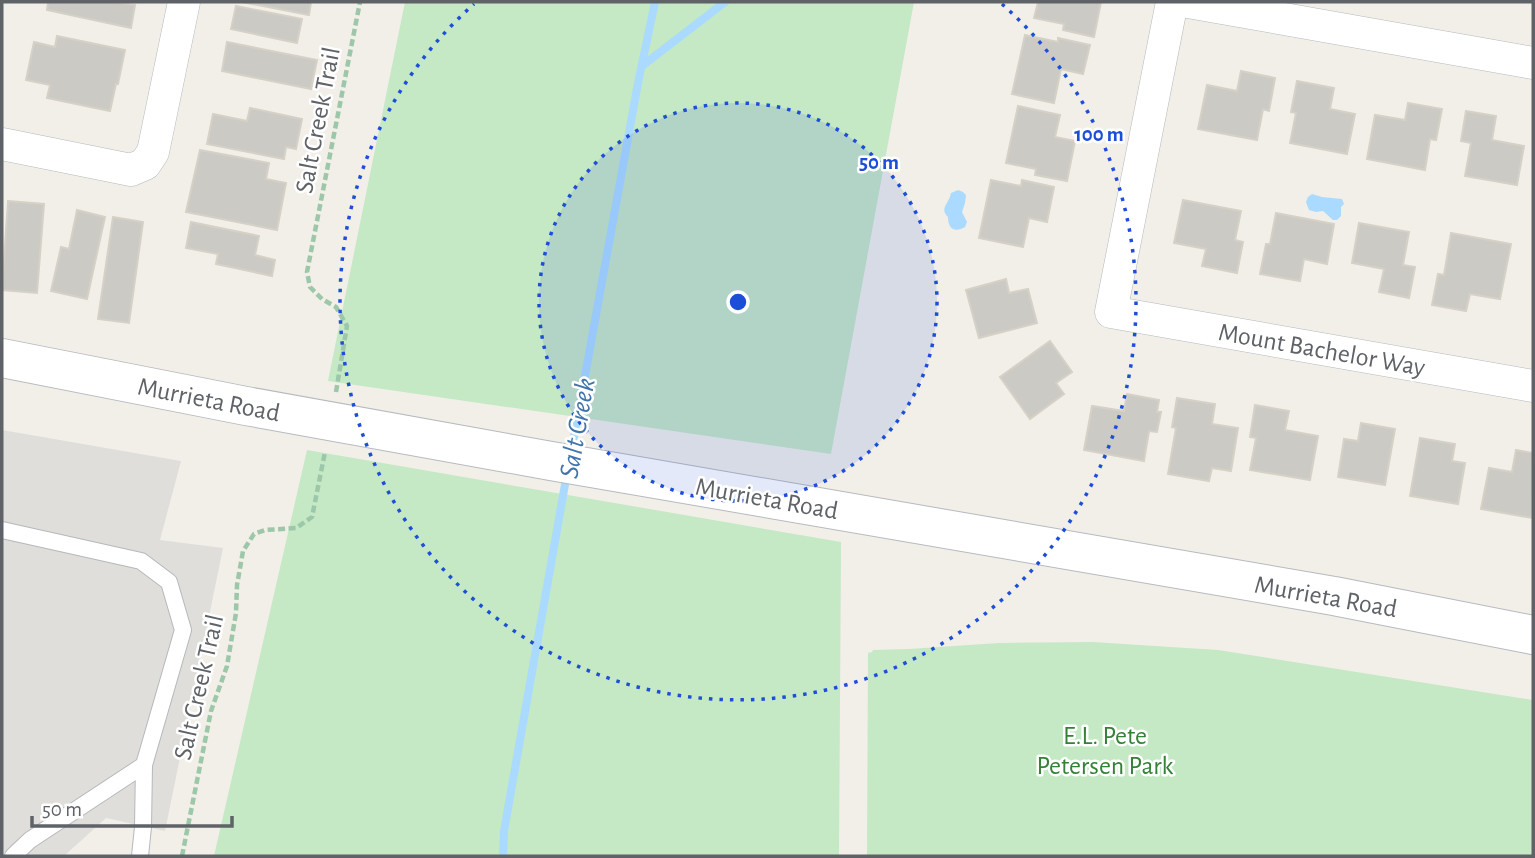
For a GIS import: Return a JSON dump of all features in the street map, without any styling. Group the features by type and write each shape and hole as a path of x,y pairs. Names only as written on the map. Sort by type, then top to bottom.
{"main road":[{"name":"Murrieta Road","path":"2,358 283,413 1320,594 1533,635"}],"street":[{"path":"2,144 131,170 145,164 153,152 184,2"},
{"name":"Mount Bachelor Way","path":"1172,2 1111,312 1533,386"},
{"path":"1188,2 1533,63"}],"lane":[{"path":"2,530 141,561 169,582 183,629 145,765 138,854"},
{"path":"13,856 30,840 145,765"}],"path":[{"name":"Salt Creek Trail","path":"336,396 347,326 335,307 310,287 307,272 360,2"},
{"name":"Salt Creek Trail","path":"182,856 211,710 227,666 243,551 254,534 265,530 296,528 312,517 326,450"}],"shaded area":[{"path":"2,430 181,461 160,540 223,548 165,831 106,818 64,856 2,856"}],"green space":[{"path":"405,2 914,2 831,454 328,381"},
{"path":"307,450 841,542 839,856 214,856"},
{"name":"E.L. Pete Petersen Park","path":"1092,642 1218,650 1533,700 1533,856 867,856 868,653 873,650 999,643"}],"water":[{"path":"958,190 966,195 962,212 967,222 965,227 955,230 949,224 944,208 951,193"},
{"path":"1312,194 1342,199 1344,204 1341,207 1341,216 1333,220 1323,211 1309,210 1306,202"}],"building":[{"path":"48,2 116,2 135,5 131,28 47,10"},
{"path":"242,2 311,2 309,15"},
{"path":"1038,2 1101,2 1094,37 1063,30 1064,24 1034,18"},
{"path":"236,6 302,19 297,43 231,29"},
{"path":"1025,35 1090,45 1083,74 1061,69 1054,103 1012,94"},
{"path":"57,36 125,50 110,111 47,98 50,85 26,80 34,42 55,47"},
{"path":"227,42 317,60 311,89 222,71"},
{"path":"1241,71 1275,78 1269,111 1263,109 1257,140 1198,129 1207,85 1237,91"},
{"path":"1297,81 1334,88 1330,109 1355,114 1347,154 1290,143 1296,113 1291,112"},
{"path":"1408,103 1442,109 1436,140 1430,139 1425,170 1367,159 1375,115 1405,120"},
{"path":"1018,106 1060,115 1055,137 1075,141 1067,181 1035,175 1036,169 1006,163"},
{"path":"250,108 302,119 296,149 286,147 284,159 207,144 213,114 247,121"},
{"path":"1466,111 1496,116 1492,140 1524,146 1517,185 1465,176 1471,143 1461,141"},
{"path":"200,150 269,163 266,179 286,183 277,230 186,212"},
{"path":"991,180 1021,186 1022,180 1054,187 1047,222 1029,218 1023,247 979,238"},
{"path":"1183,200 1241,211 1235,240 1243,242 1237,273 1202,266 1206,249 1174,243"},
{"path":"8,201 44,204 37,293 2,290"},
{"path":"77,210 105,217 87,299 51,291 61,247 69,249"},
{"path":"1276,213 1334,224 1327,264 1304,259 1300,281 1260,274"},
{"path":"113,217 143,222 129,323 98,319"},
{"path":"191,222 259,236 255,255 275,260 272,276 216,264 218,254 186,248"},
{"path":"1359,223 1409,232 1403,265 1415,267 1409,298 1379,292 1384,269 1352,263"},
{"path":"1451,233 1511,244 1500,299 1470,294 1466,311 1432,305 1438,274 1444,275"},
{"path":"1006,279 1009,293 1028,289 1037,323 979,338 966,290"},
{"path":"1050,341 1072,372 1056,383 1064,394 1030,419 1000,377"},
{"path":"1127,394 1159,400 1157,412 1161,412 1157,432 1149,431 1144,461 1084,450 1092,406 1124,411"},
{"path":"1177,398 1215,404 1212,424 1238,428 1231,471 1212,468 1209,481 1168,474 1176,428 1172,427"},
{"path":"1255,405 1289,411 1285,430 1318,436 1310,480 1250,470 1256,438 1250,437"},
{"path":"1361,423 1395,429 1385,485 1338,477 1344,439 1358,441"},
{"path":"1420,438 1455,444 1452,461 1465,463 1458,504 1410,496"},
{"path":"1516,450 1533,453 1532,518 1481,509 1489,468 1512,472"}],"waterway":[{"name":"Salt Creek","path":"571,453 655,2"},
{"path":"642,66 725,2"},
{"name":"Salt Creek","path":"503,856 504,831 567,473"}]}
